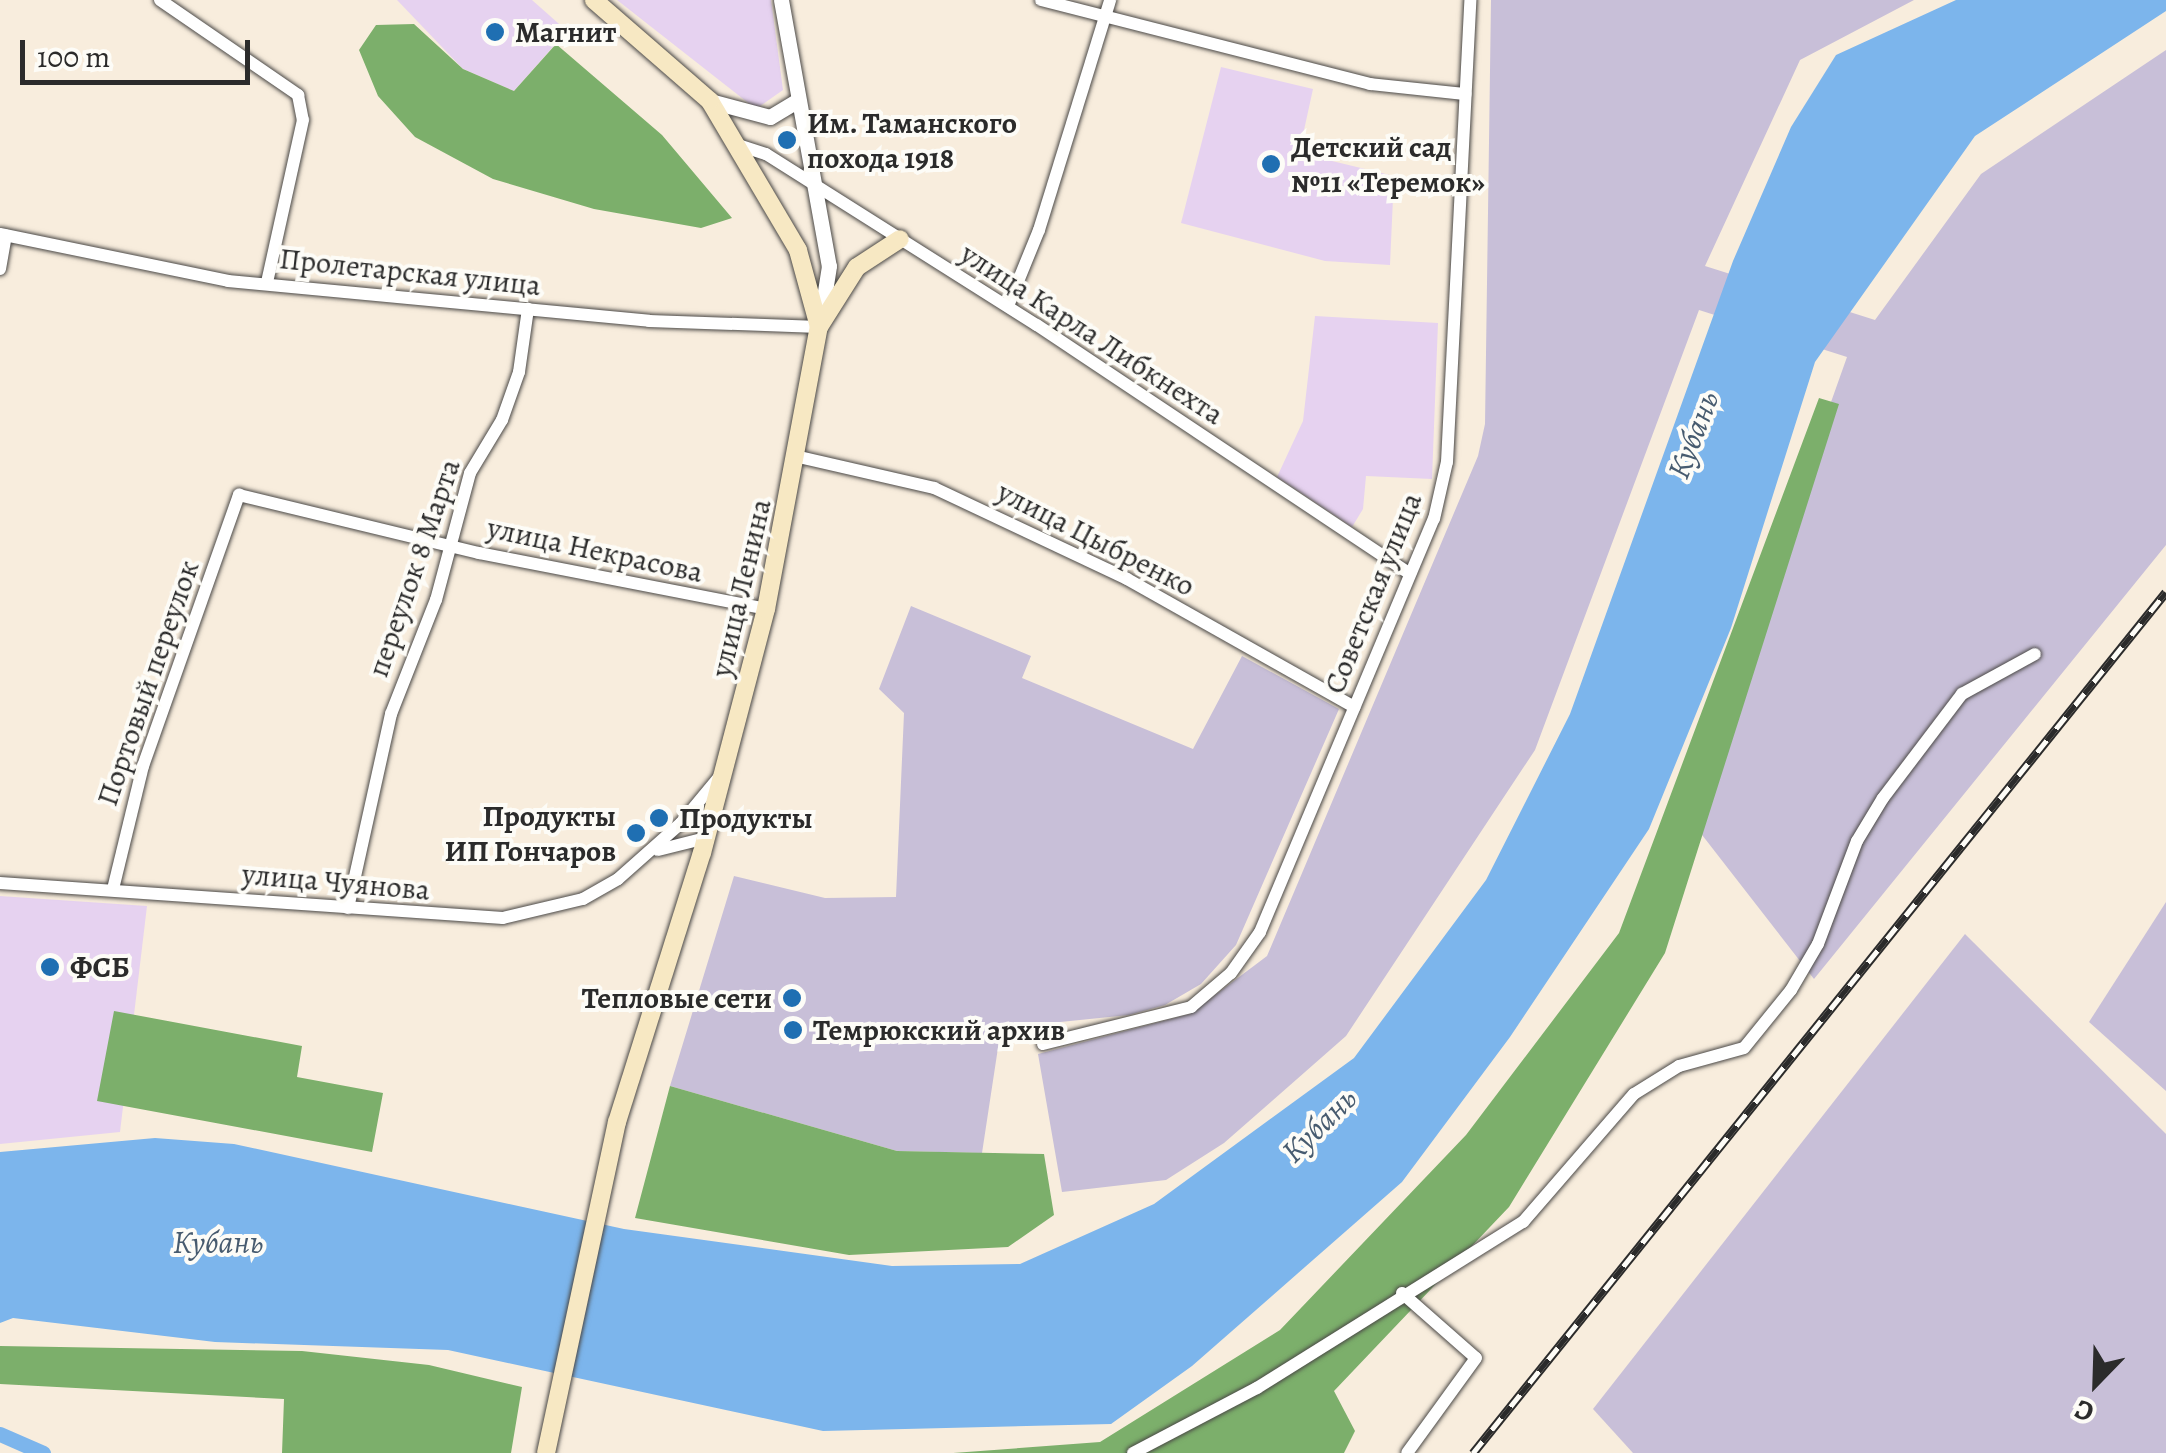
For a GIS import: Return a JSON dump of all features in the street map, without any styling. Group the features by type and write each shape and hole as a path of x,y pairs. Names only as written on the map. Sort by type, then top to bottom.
{"main road":[{"path":"594,0 710,101 741,146 798,250 819,327"},
{"path":"819,327 857,268 900,240"},
{"name":"улица Ленина","path":"546,1453 605,1175 726,768 766,610 799,457 819,327"}],"street":[{"path":"160,0 298,94 303,120 268,283"},
{"name":"улица Ленина","path":"781,0 829,266 819,327"},
{"path":"1041,0 1370,84 1465,94"},
{"path":"1008,306 1038,235 1110,0"},
{"name":"Советская улица","path":"1042,1044 1191,1007 1231,973 1260,932 1434,520 1446,462 1470,0"},
{"path":"710,101 770,117 798,100"},
{"name":"улица Карла Либкнехта","path":"741,146 766,154 1008,306 1410,574"},
{"path":"0,269 3,235"},
{"name":"Пролетарская улица","path":"3,235 100,259 268,283 528,309 819,327"},
{"name":"переулок 8 Марта","path":"348,908 387,728 452,544 470,473 502,420 518,372 528,309"},
{"name":"улица Цыбренко","path":"799,457 950,495 1127,579 1354,707"},
{"name":"улица Некрасова","path":"240,495 766,610"},
{"name":"Портовый переулок","path":"113,889 143,766 240,495"},
{"path":"1133,1453 1257,1388 1402,1293 1523,1222 1634,1094 1679,1066 1744,1048 1757,1036 1818,944 1857,841 1883,798 1962,694 2035,654"},
{"name":"улица Чуянова","path":"0,884 518,916 583,899 651,852 726,768"},
{"name":"улица Чуянова","path":"651,852 706,838"},
{"path":"1402,1293 1476,1358 1407,1453"}],"shaded area":[{"path":"397,0 532,0 567,31 514,91 463,69"},
{"path":"617,0 771,0 783,90 756,109"},
{"path":"1491,0 1914,0 1800,60 1705,266 1875,320 1981,174 2166,50 2166,545 1814,979 1685,813 1847,357 1699,310 1535,750 1346,1036 1224,1143 1166,1180 1062,1192 1038,1054 1190,1014 1267,956 1478,456 1485,424"},
{"name":"Детский сад №11 «Теремок»","path":"1221,67 1313,89 1299,153 1394,176 1390,265 1325,261 1181,223"},
{"path":"1315,316 1438,323 1432,479 1366,476 1363,509 1352,527 1277,477 1303,421"},
{"path":"911,606 1031,656 1022,678 1193,749 1242,656 1339,709 1236,945 1201,984 1165,1005 1129,1015 1001,1028 982,1153 897,1151 670,1086 734,876 825,898 896,897 904,713 879,689"},
{"path":"0,896 147,906 120,1132 0,1144"},
{"path":"2166,902 2166,1091 2089,1022"},
{"path":"1965,934 2166,1134 2166,1453 1633,1453 1593,1409"}],"green space":[{"path":"414,24 463,69 514,91 556,44 662,135 732,218 701,228 594,209 493,179 415,137 378,96 359,50 376,25"},
{"path":"1819,398 1839,404 1665,953 1509,1207 1334,1391 1355,1431 1344,1453 953,1453 1100,1442 1280,1330 1466,1135 1619,933"},
{"path":"114,1011 302,1046 297,1077 383,1093 372,1152 97,1101"},
{"path":"670,1086 897,1151 1044,1154 1054,1215 1008,1247 849,1255 635,1218"},
{"path":"0,1346 302,1351 429,1365 522,1387 511,1453 282,1453 284,1399 0,1384"}],"water":[{"name":"Кубань","path":"1956,0 2166,0 2166,11 1975,136 1815,362 1731,628 1649,829 1510,1037 1402,1182 1192,1366 1111,1424 823,1431 448,1350 215,1342 13,1318 0,1323 0,1152 155,1138 234,1144 624,1229 892,1266 1020,1264 1154,1204 1354,1058 1486,880 1570,714 1733,261 1791,127 1836,55"}],"waterway":[{"path":"0,1434 43,1453"}],"railway":[{"path":"1473,1453 2166,592"}],"place":[{"name":"Магнит","path":"495,32"},
{"name":"Им. Таманского похода 1918","path":"787,140"},
{"name":"Детский сад №11 «Теремок»","path":"1271,164"},
{"name":"Продукты","path":"659,818"},
{"name":"Продукты ИП Гончаров","path":"636,833"},
{"name":"ФСБ","path":"50,967"},
{"name":"Тепловые сети","path":"792,998"},
{"name":"Темрюкский архив","path":"793,1030"}]}
